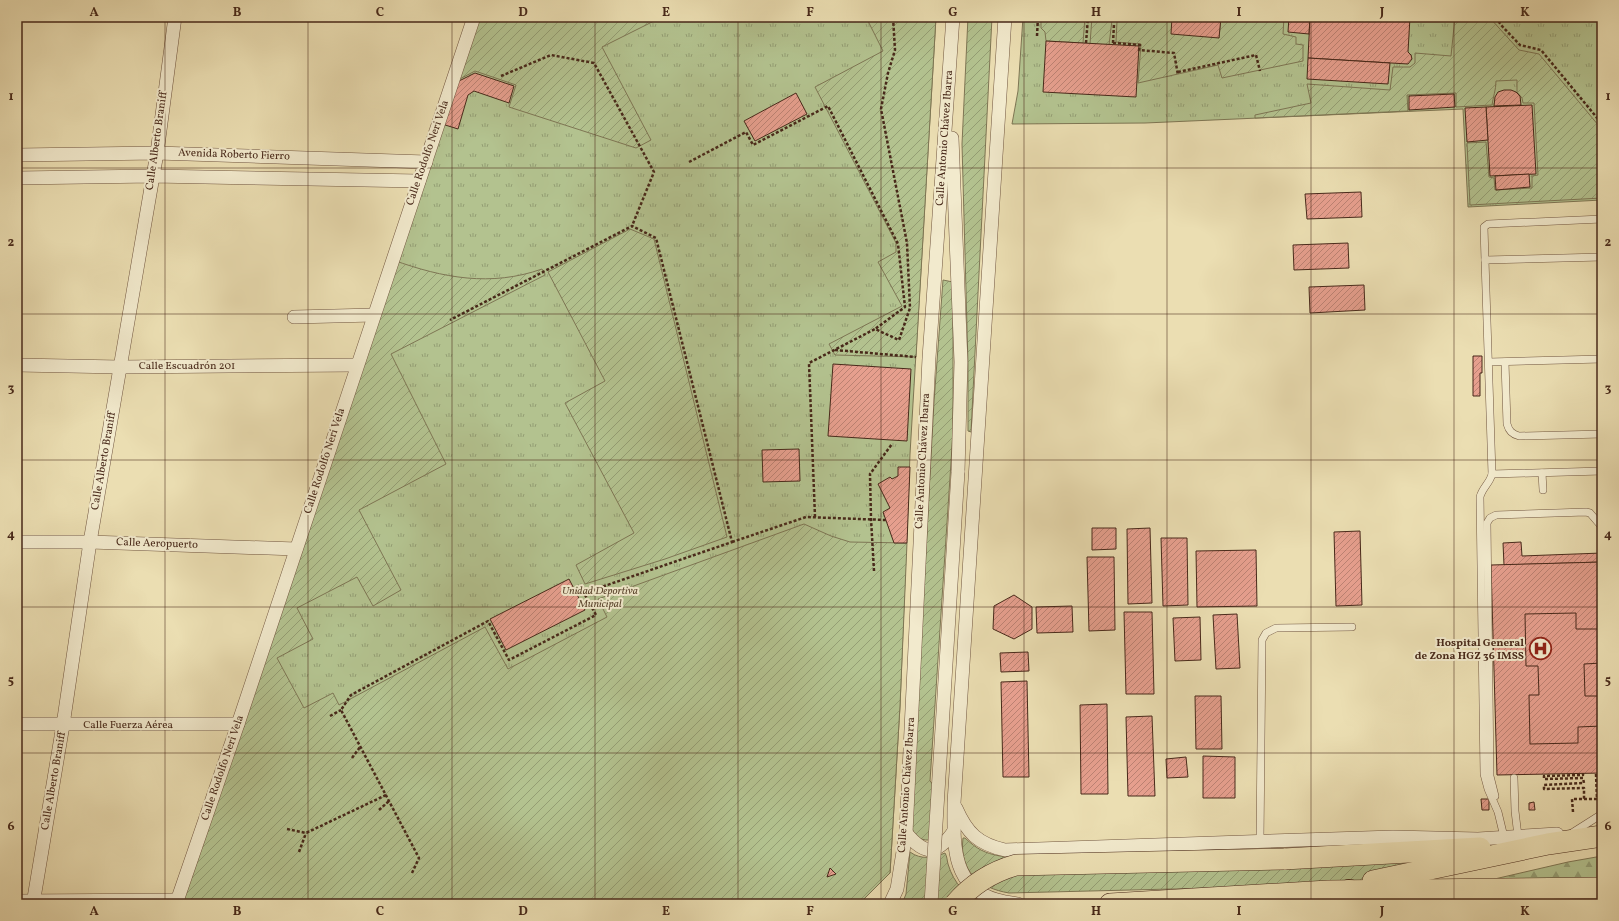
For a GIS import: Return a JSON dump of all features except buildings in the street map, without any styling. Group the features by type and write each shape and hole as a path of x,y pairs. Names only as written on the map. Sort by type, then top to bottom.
{"highway":[{"path":"1339,891 1388,904"}],"main road":[{"path":"1339,891 1548,844 1602,836"},
{"path":"955,904 963,894 978,882 1000,870 1016,865 1284,859 1548,844"},
{"path":"1110,904 1339,891 1602,888"}],"street":[{"name":"Calle Alberto Braniff","path":"33,902 63,725 90,542 157,153 175,17"},
{"name":"Calle Rodolfo Neri Vela","path":"177,902 474,17"},
{"name":"Calle Antonio Chávez Ibarra","path":"890,904 897,889 906,833 929,358 953,17"},
{"path":"1005,17 954,802 954,831 956,860 968,883 982,894 991,898 1018,904"},
{"path":"931,904 958,472 961,362 949,77"},
{"name":"Avenida Roberto Fierro","path":"17,155 157,153 426,162"},
{"name":"Avenida Roberto Fierro","path":"17,178 153,176 419,181"},
{"path":"294,317 374,315"},
{"name":"Calle Escuadrón 201","path":"17,365 120,367 357,365"},
{"name":"Calle Aeropuerto","path":"17,542 90,542 296,549"},
{"name":"Calle Fuerza Aérea","path":"17,724 238,724"},
{"path":"954,802 963,823 972,834 992,847 1005,850 1393,837 1478,839 1602,831"},
{"path":"906,833 914,843 921,848 929,850 938,848 945,844 954,831"},
{"path":"17,901 177,902"}],"lane":[{"path":"1504,837 1484,774 1480,497 1482,490 1491,478 1492,474 1484,227 1488,224 1602,219"},
{"path":"1485,260 1602,257"},
{"path":"1489,362 1602,359"},
{"path":"1505,362 1507,424 1509,430 1513,434 1519,436 1602,434"},
{"path":"1492,474 1602,471"},
{"path":"1542,473 1543,490"},
{"path":"1495,806 1496,798 1490,776 1487,523 1490,518 1496,514 1586,512 1590,513 1602,527"},
{"path":"1260,841 1262,640 1266,633 1276,628 1352,627"},
{"path":"1514,778 1515,811 1518,836"},
{"path":"1572,833 1602,814"}],"path":[{"path":"876,329 899,340 910,308 908,243 881,109 888,73 896,50 893,17"},
{"path":"1037,36 1038,17"},
{"path":"1086,43 1088,17"},
{"path":"1496,17 1501,25 1520,45 1541,50 1598,119 1602,116"},
{"path":"1114,24 1113,44 1140,45 1139,50 1174,53 1178,73 1256,55 1260,71"},
{"path":"450,320 632,226 654,172 594,63 551,55 501,76"},
{"path":"689,162 746,132 753,145 828,106 898,244 905,307 876,329 809,363 815,517"},
{"path":"632,226 656,238 732,542"},
{"path":"836,350 929,358"},
{"path":"874,571 870,474 892,444"},
{"path":"330,716 341,710 351,695 488,621 510,660 596,615 584,593 806,518 815,517 886,520"},
{"path":"341,710 419,858 412,873"},
{"path":"352,758 360,746"},
{"path":"1583,773 1583,775 1544,776 1544,779 1583,778 1584,784 1544,784 1544,789 1584,788 1584,799"},
{"path":"1573,812 1572,800 1597,799 1596,774"},
{"path":"287,829 306,832 386,795"},
{"path":"379,810 389,801"},
{"path":"299,852 306,832"}],"green space":[{"name":"Unidad Deportiva Municipal","path":"476,17 936,17 910,454 900,706 890,873 859,904 175,904"},
{"path":"476,17 662,17 602,47 651,140 636,148 509,107 516,85 475,71 454,82"},
{"path":"866,17 936,17 916,357 835,355 829,344 902,306 878,262 896,252 896,243 815,87 883,51"},
{"path":"968,17 992,17 971,432 968,431 968,364 962,144"},
{"path":"1023,17 1602,17 1602,200 1468,207 1463,109 1145,123 1012,124 1018,91"},
{"path":"1041,17 1085,17 1083,43 1046,41 1045,32 1041,28"},
{"path":"1092,17 1109,17 1112,20 1109,45 1090,44"},
{"path":"1122,17 1172,17 1219,38 1221,17 1284,17 1283,34 1296,37 1296,44 1303,45 1303,61 1222,78 1218,65 1138,83 1141,44 1116,42 1117,21"},
{"path":"1455,17 1489,17 1519,50 1539,54 1599,126 1602,130 1602,198 1470,205 1467,143 1486,142 1489,177 1494,178 1495,190 1532,188 1532,176 1538,175 1534,103 1523,103 1522,98 1517,92 1517,80 1496,81 1492,105 1456,107 1456,93 1407,95 1408,111 1255,118 1255,115 1311,103 1307,84 1390,90 1393,67 1410,67 1415,63 1415,53 1451,56"},
{"path":"630,229 654,239 727,537 665,559 585,584 576,565 634,533 565,403 605,381 548,272"},
{"path":"393,260 430,272 467,278 504,278 523,275 542,269 545,275 391,354 446,464 359,510 401,590 373,606 357,577 297,608 313,639 277,658 304,708 333,693 339,705 485,627 508,669 607,617 598,599 804,524 831,536 850,542 907,543 900,706 890,873 859,904 175,904"},
{"path":"943,280 953,282 953,432 930,781 941,794 930,840 925,840 916,836 911,822 934,402"},
{"path":"963,838 981,850 1000,856 1359,862 1456,861 1357,883 1335,885 1009,893 998,891 989,887 973,876 964,860"},
{"path":"910,852 914,855 923,857 936,856 945,853 948,864 957,883 972,897 985,904 902,904 906,894"},
{"path":"1602,856 1602,886 1460,887 1568,862"},
{"path":"1602,900 1602,904 1405,904 1405,901"}],"place":[{"name":"Hospital General de Zona HGZ 36 IMSS","path":"1540,649"}]}
